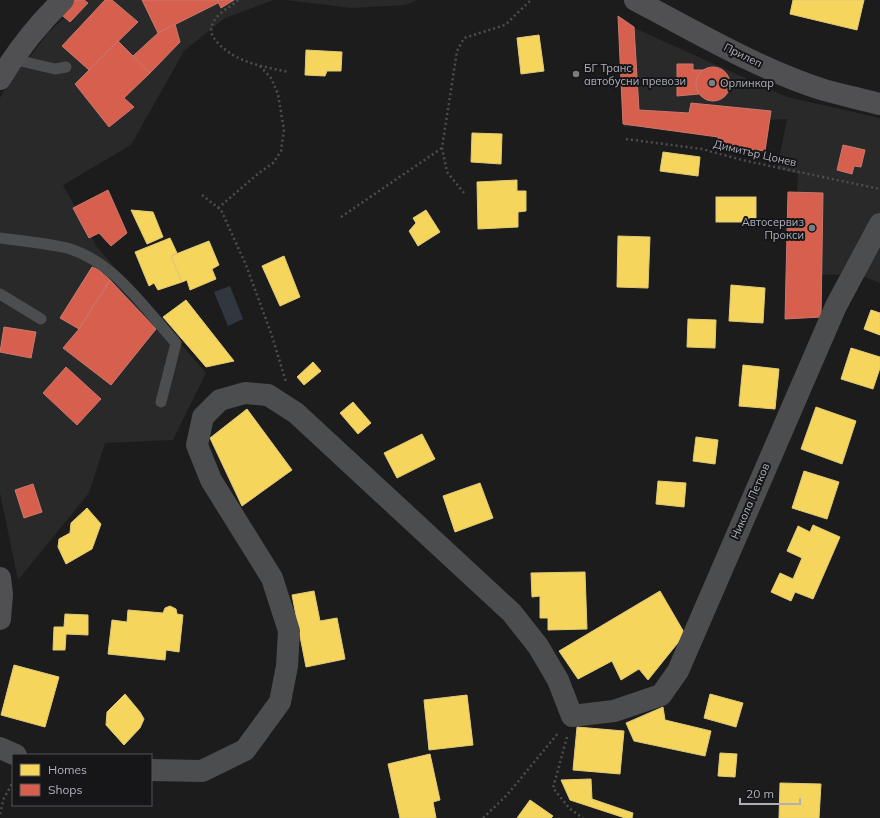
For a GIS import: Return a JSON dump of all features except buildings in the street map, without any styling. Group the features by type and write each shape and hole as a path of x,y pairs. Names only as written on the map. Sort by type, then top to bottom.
{"street":[{"path":"0,79 12,59 52,10 63,0"},
{"name":"Прилеп","path":"635,0 784,74 824,90 880,104"},
{"name":"Никола Петков","path":"572,716 614,711 661,695 678,671 836,306 880,225"},
{"path":"152,770 202,771 245,750 280,702 287,666 289,631 272,578 210,480 197,445 203,417 220,400 245,393 268,395 296,413 512,613 538,646 558,680 572,716"},
{"path":"0,578 2,594 0,619"},
{"path":"0,748 14,754"}],"lane":[{"path":"12,59 55,69 66,67"},
{"path":"0,238 67,249 105,267 124,284 176,343 161,402"},
{"path":"0,294 41,319"}],"path":[{"path":"238,0 222,12 213,22 211,30 212,37 224,50 240,60 288,72"},
{"path":"464,193 446,172 442,148 456,51 464,38 505,25 531,0"},
{"path":"218,208 273,163 281,151 284,130 278,94 271,78 260,66"},
{"name":"Димитър Цонев","path":"626,139 702,149 742,160 880,189"},
{"path":"341,217 442,148"},
{"path":"202,195 218,208 249,272 272,336 296,413"},
{"path":"483,818 507,795 572,716"},
{"path":"572,716 553,788 570,809 583,818"},
{"path":"0,814 4,798 12,784"}],"shaded area":[{"path":"83,0 274,0 225,18 184,51 131,145 63,185 97,247 206,373 173,440 105,443 89,493 18,580 0,493 0,98 6,87 49,32"},
{"path":"285,0 417,0 406,5 352,8"},
{"path":"621,22 787,97 880,118 880,283 860,275 793,274 798,174 777,169 787,119 624,127"},
{"path":"230,286 243,319 228,326 214,292"}],"place":[{"name":"БГ Транс автобусни превози","path":"576,74"},
{"name":"Орлинкар","path":"712,83"},
{"name":"Автосервиз Прокси","path":"812,228"}]}
